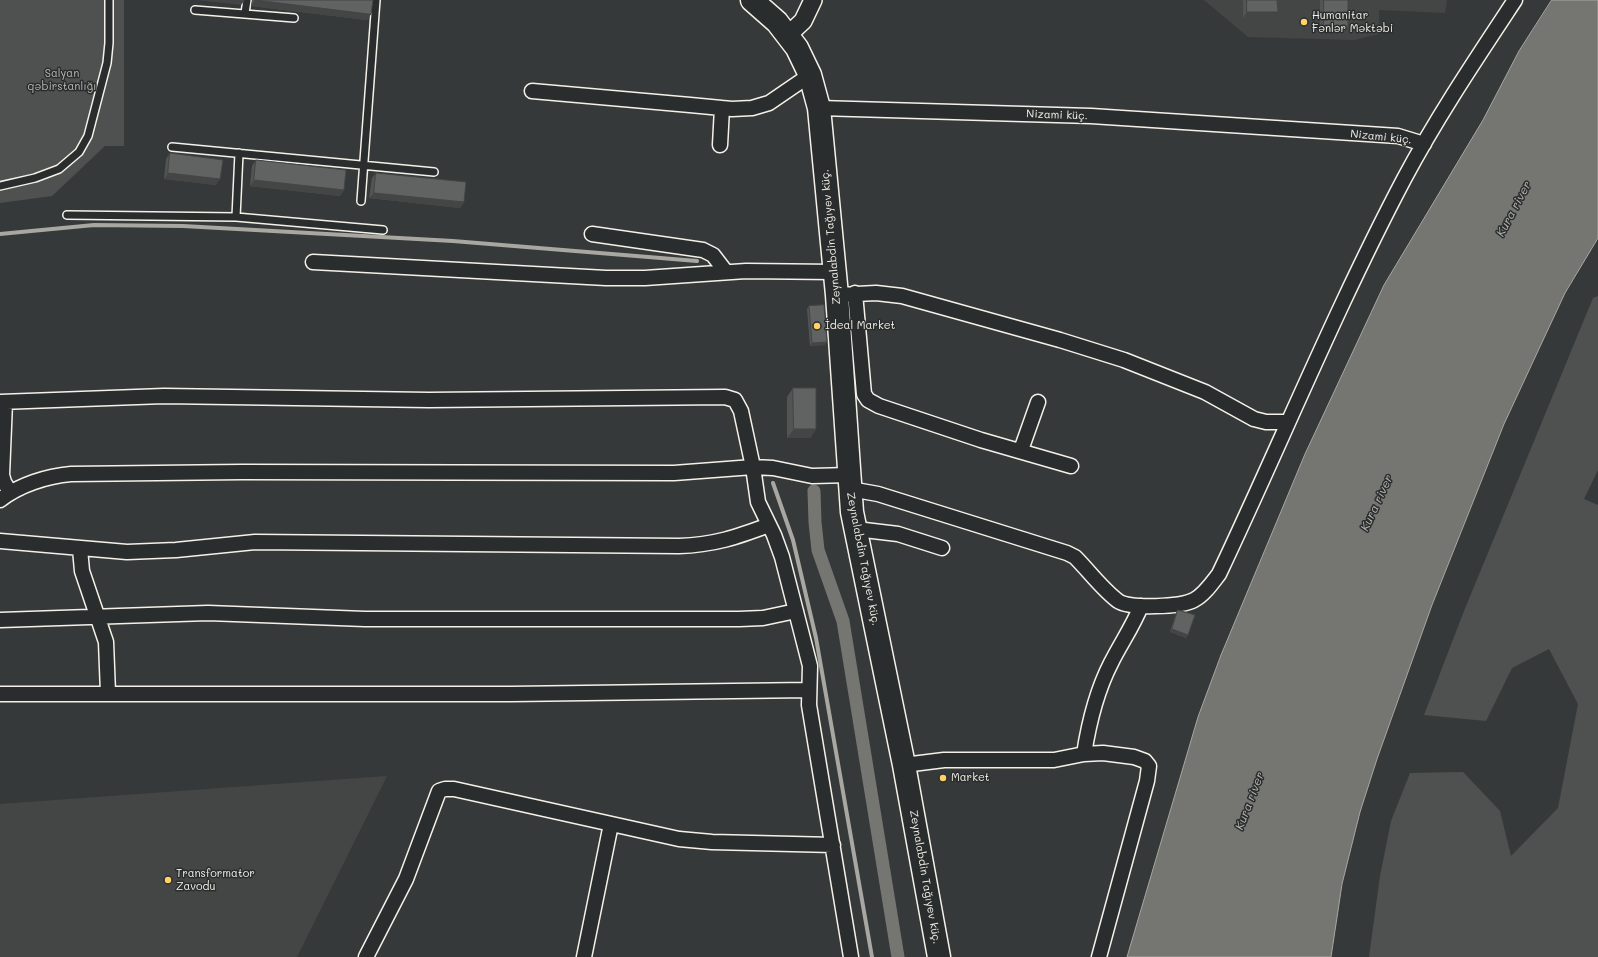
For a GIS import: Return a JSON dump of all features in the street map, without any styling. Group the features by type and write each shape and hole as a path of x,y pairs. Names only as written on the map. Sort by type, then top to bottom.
{"main road":[{"path":"752,0 777,22 797,48 810,75 819,108"},
{"name":"Zeynalabdin Tağıyev küç.","path":"819,108 834,272 846,294 849,482 856,529 904,765 939,957"}],"street":[{"path":"788,36 804,21 813,0"},
{"path":"851,957 809,705 808,690 811,679 810,666 782,557 758,502 753,467 741,411 735,400 725,397 429,400 164,396 2,402 2,475 5,496 62,475 71,474 242,472 674,473 753,467 773,468 849,482 878,494 1067,553 1075,557 1119,601 1129,606 1184,604 1194,600 1206,590 1219,574 1345,297 1404,179 1450,98 1515,0"},
{"path":"532,90 722,108 752,108 769,103 810,75"},
{"path":"720,145 722,108"},
{"name":"Nizami küç.","path":"819,108 1091,116 1398,136 1424,144"},
{"path":"592,234 703,250 713,255 726,272"},
{"path":"313,262 606,278 644,278 746,271 834,272"},
{"path":"1071,466 1021,450 981,440 879,406 868,400 864,394 846,294 876,293 902,296 1060,340 1124,360 1205,392 1254,419 1266,422 1288,422"},
{"path":"1021,450 1038,402"},
{"path":"0,541 128,552 176,550 255,542 679,546 700,545 723,541 769,525"},
{"path":"856,529 898,534 942,548"},
{"path":"80,549 82,570 106,642 108,693"},
{"path":"1084,754 1088,726 1097,697 1111,663 1135,622 1141,606"},
{"path":"0,620 208,613 352,618 739,619 763,618 796,611"},
{"path":"0,694 511,694 808,690"},
{"path":"904,765 944,760 1054,760 1103,752 1134,757 1145,761 1149,766 1147,781 1098,957"},
{"path":"367,957 406,879 440,791 454,789 679,839 706,842 833,845"},
{"path":"584,957 612,824"}],"lane":[{"path":"0,186 35,178 59,170 79,152 88,136 107,63 109,43 109,0"},
{"path":"244,13 247,0"},
{"path":"361,201 376,0"},
{"path":"195,10 294,18"},
{"path":"172,147 434,172"},
{"path":"236,217 239,153"},
{"path":"67,215 236,217 383,230"}],"shaded area":[{"name":"Humanitar Fənlər Məktəbi","path":"1204,0 1447,0 1445,13 1379,10 1379,34 1354,40 1248,37"},
{"name":"Transformator Zavodu","path":"387,776 297,957 0,957 0,804"}],"green space":[{"name":"Salyan qəbirstanlığı","path":"0,0 124,0 124,146 105,146 52,196 0,203"},
{"path":"1598,296 1598,470 1584,499 1598,505 1598,957 1369,957 1380,876 1391,821 1410,773 1463,772 1500,811 1511,856 1558,808 1578,704 1549,649 1512,668 1486,721 1424,715 1464,611 1593,298"}],"water":[{"name":"Kura river","path":"1552,0 1598,0 1598,238 1565,293 1504,424 1432,605 1377,759 1360,812 1342,884 1331,957 1127,957 1198,717 1221,655 1305,454 1384,285 1483,120 1519,51"}],"building":[{"path":"255,0 373,0 371,14"},
{"path":"1247,0 1277,0 1278,12 1247,12"},
{"path":"1324,0 1348,0 1348,28 1324,28"},
{"path":"170,153 223,160 220,179 168,173"},
{"path":"256,160 346,170 344,190 254,180"},
{"path":"376,173 466,182 464,202 374,193"},
{"path":"824,305 827,342 812,343 809,306"},
{"path":"793,388 816,388 816,429 794,429"},
{"path":"1178,610 1195,615 1188,635 1172,629"}],"waterway":[{"path":"0,234 94,225 183,226 453,241 697,261"},
{"path":"773,483 793,540 816,638 872,957"},
{"path":"814,491 818,550 843,621 898,957"}],"place":[{"name":"Humanitar Fənlər Məktəbi","path":"1304,22"},
{"name":"İdeal Market","path":"817,326"},
{"name":"Market","path":"943,778"},
{"name":"Transformator Zavodu","path":"168,880"}]}
